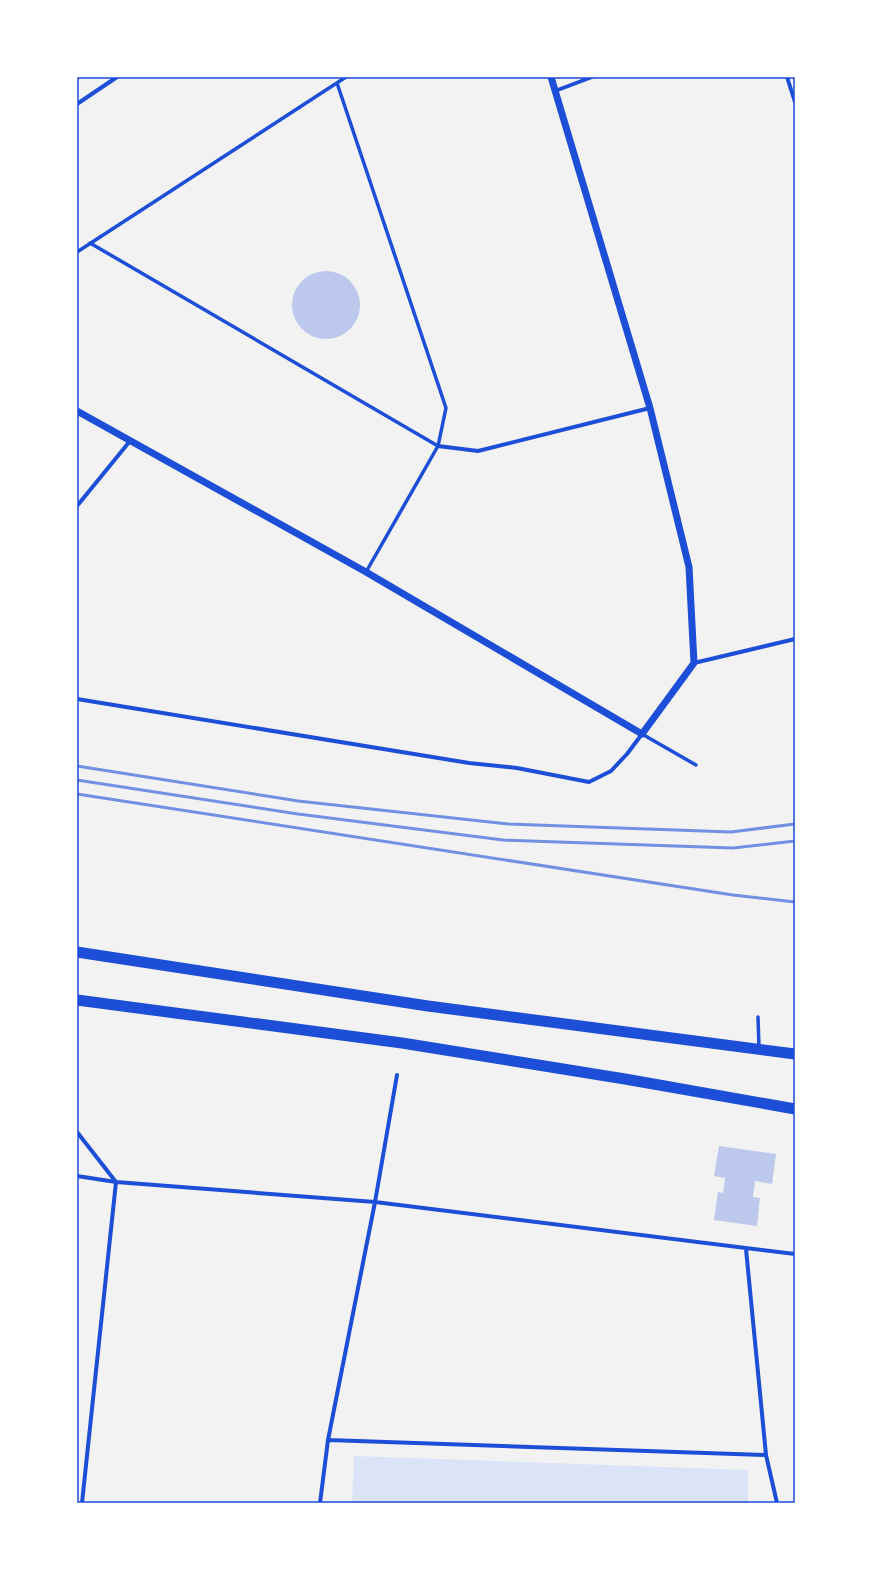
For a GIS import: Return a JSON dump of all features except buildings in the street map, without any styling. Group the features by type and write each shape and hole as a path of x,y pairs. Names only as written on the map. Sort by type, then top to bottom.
{"highway":[{"path":"77,952 428,1006 795,1054"},
{"path":"77,1000 402,1043 625,1079 795,1109"}],"street":[{"path":"77,104 117,77"},
{"path":"77,252 346,77"},
{"path":"77,699 469,763 517,768 589,782 611,771 628,754 694,663 689,567 650,408 551,77"},
{"path":"555,90 592,77"},
{"path":"787,77 795,102"},
{"path":"337,82 446,408 438,446 366,572"},
{"path":"90,243 438,446 478,451 650,408"},
{"path":"77,411 366,572 696,765"},
{"path":"77,506 130,441"},
{"path":"694,663 795,639"},
{"path":"758,1017 759,1050"},
{"path":"320,1503 328,1440 376,1202 397,1075"},
{"path":"77,1132 116,1182 82,1503"},
{"path":"77,1176 116,1182 376,1202 795,1254"},
{"path":"746,1249 766,1455 777,1503"},
{"path":"328,1440 766,1455"}],"shaded area":[{"path":"354,1456 748,1470 748,1503 352,1503"}],"railway":[{"path":"77,766 298,801 508,824 731,832 795,824"},
{"path":"77,780 298,814 503,840 733,848 795,841"},
{"path":"77,794 733,895 795,902"}]}
